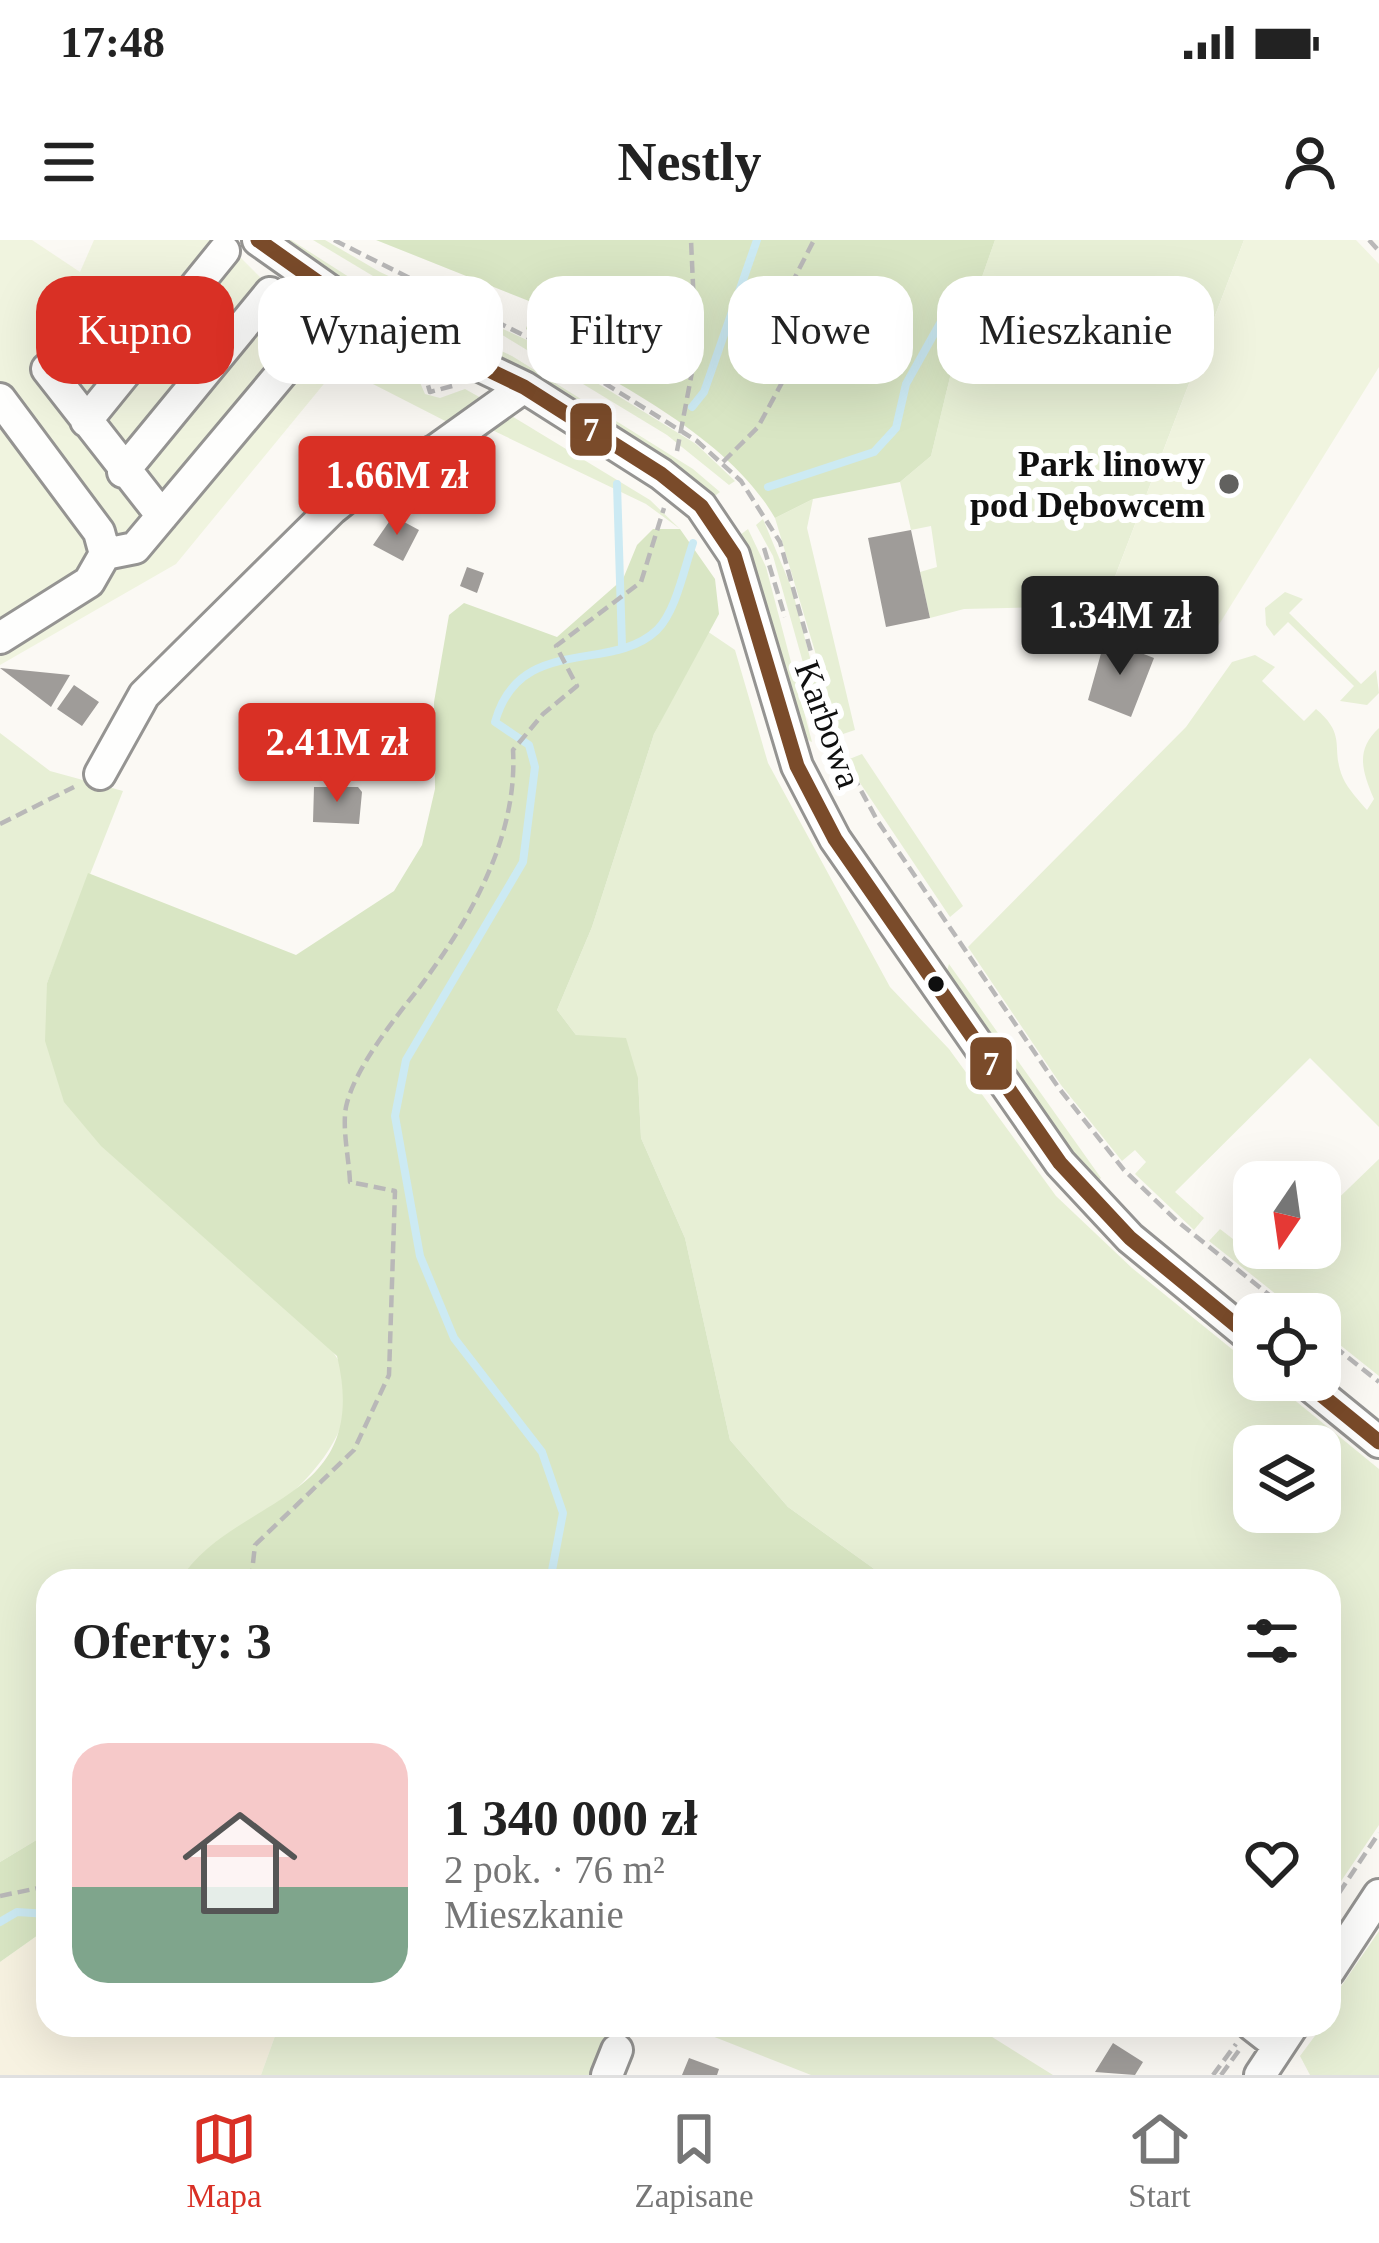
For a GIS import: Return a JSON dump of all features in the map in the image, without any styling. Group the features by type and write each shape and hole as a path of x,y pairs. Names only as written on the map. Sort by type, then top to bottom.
{"street":[{"name":"Karbowa","path":"258,240 309,276"},
{"path":"86,421 224,251"},
{"path":"123,472 258,308"},
{"path":"58,384 162,516"},
{"path":"105,554 135,548 273,384"},
{"name":"Karbowa","path":"491,384 672,482 712,519 745,586 797,766 835,839 1060,1163 1130,1238 1233,1323"},
{"path":"100,774 144,695 332,509 365,483 436,450 512,396"},
{"path":"0,399 99,532 105,554 88,582 0,638"},
{"path":"1329,1401 1379,1442"},
{"path":"1341,1953 1379,1895"},
{"path":"1276,2051 1299,2075"}],"path":[{"path":"334,240 402,279 545,346 723,462 760,506 780,542 838,748 877,820 1036,1055 1124,1170 1198,1239 1266,1293"},
{"path":"677,451 696,351 691,240"},
{"path":"723,462 744,442 785,377 795,278 814,240"},
{"path":"1369,240 1379,251"},
{"path":"427,384 430,392 467,384 512,396"},
{"path":"653,497 681,521"},
{"path":"252,1569 255,1545 354,1450 389,1375 395,1191 350,1182 346,1107 382,1035 433,968 493,867 515,789 513,750 543,714 577,686 556,646 641,582 665,506"},
{"path":"0,824 100,774"},
{"path":"1341,1352 1379,1382"},
{"path":"1341,1890 1379,1833"},
{"path":"0,1896 36,1888"},
{"path":"1213,2075 1241,2037"}],"shaded area":[{"path":"36,1936 36,2037 275,2037 261,2075 0,2075 0,1962"}],"green space":[{"path":"0,240 32,240 80,272 94,240 223,240 259,276 258,384 324,384 176,564 0,665"},
{"path":"278,240 291,240 347,276 328,276"},
{"path":"313,240 325,240 389,276 373,276"},
{"path":"376,240 995,240 982,276 937,276 937,384 948,384 931,456 900,482 813,499 775,518 726,459 620,384 704,384 704,276 527,276 527,300 503,291 503,276 466,276"},
{"path":"995,240 1244,240 1214,318 1214,276 982,276"},
{"name":"Park linowy pod Dębowcem","path":"1244,240 1356,240 1379,264 1379,367 1205,647 1103,608 1189,384 1214,384 1214,318"},
{"path":"503,329 527,340 527,350 504,336"},
{"path":"503,352 527,365 527,373 503,360"},
{"path":"373,384 421,384 425,394 440,398 465,389 490,403 457,427"},
{"path":"544,384 557,384 693,469 720,492 712,498 676,466"},
{"path":"583,384 599,384 696,444 735,481 729,485 667,435"},
{"path":"948,384 1189,384 1106,600 1059,581 1047,607 964,609 930,618 920,572 937,567 931,526 911,530 900,482 931,456"},
{"path":"510,415 650,500 680,529 646,504 490,429"},
{"path":"813,499 807,528 855,730 840,735 775,518"},
{"path":"763,519 792,589 831,738 825,741 773,556 756,525"},
{"path":"653,529 680,529 715,579 719,614 654,734 592,927 557,1010 576,1035 626,1038 638,1078 641,1138 685,1238 730,1440 788,1507 874,1569 189,1569 203,1553 317,1470 335,1442 343,1405 337,1356 101,1146 64,1102 45,1041 47,983 88,873 296,955 394,891 422,845 435,789 434,702 449,615 464,603 557,637 623,579 637,545"},
{"path":"748,529 766,567 812,742 792,710 783,681 740,535"},
{"path":"1285,592 1303,599 1289,613 1361,684 1376,670 1379,693 1367,705 1340,701 1354,686 1288,622 1274,636 1266,625 1265,608"},
{"path":"707,631 735,650 768,763 890,987 949,1049 1056,1196 1132,1268 1233,1350 1233,1401 1296,1401 1325,1425 1233,1425 1233,1533 1341,1533 1341,1438 1379,1469 1379,1825 1341,1881 1341,1569 874,1569 788,1507 730,1440 685,1238 641,1138 638,1078 576,1035 557,1010 592,927 654,734"},
{"path":"1255,655 1275,667 1262,681 1304,721 1316,709 1326,718 1335,735 1343,778 1367,810 1374,799 1364,770 1364,753 1379,728 1379,1127 1310,1058 1175,1192 1204,1218 1194,1230 1135,1174 1146,1162 1135,1150 1122,1161 1061,1085 968,947 1186,727 1232,662"},
{"path":"0,733 50,771 123,791 47,983 294,1316 331,1350 345,1376 348,1397 335,1439 308,1477 276,1507 188,1569 36,1569 36,1840 0,1862"},
{"path":"862,754 963,906 950,917 856,777 847,760"},
{"path":"949,964 1101,1178 1094,1184 1042,1120 946,974"},
{"path":"1379,1159 1379,1376 1341,1346 1341,1293 1275,1293 1244,1269 1341,1269 1341,1196"},
{"path":"1220,1229 1233,1239 1233,1260 1209,1241"},
{"path":"36,1840 36,1936 0,1962 0,1862"},
{"path":"1379,1931 1379,2075 1310,2075 1300,2056 1314,2037 1341,2037 1341,1986"},
{"path":"275,2037 629,2037 599,2075 261,2075"},
{"path":"714,2037 992,2037 1053,2075 811,2075"}],"building":[{"path":"393,516 419,530 403,561 373,545"},
{"path":"911,530 930,618 886,627 868,538"},
{"path":"467,567 484,573 477,593 460,586"},
{"path":"1105,639 1154,658 1131,717 1088,700"},
{"path":"0,668 70,675 51,707"},
{"path":"74,685 99,702 82,726 57,709"},
{"path":"245,707 264,708 261,737 242,735"},
{"path":"314,787 358,787 362,792 359,824 313,822"},
{"path":"1113,2043 1143,2062 1135,2075 1095,2072"},
{"path":"689,2058 719,2069 717,2075 682,2075"}],"waterway":[{"path":"692,407 704,392 757,240"},
{"path":"768,487 874,452 896,428 906,384 937,329"},
{"path":"617,484 622,646"},
{"path":"552,1569 563,1513 542,1452 454,1338 420,1256 395,1116 406,1060 523,862 535,767 529,745 495,722 507,694 524,676 545,665 616,650 657,630 674,601 693,543"},
{"path":"0,1922 17,1912 36,1913"}],"transit line":[{"name":"7","path":"258,240 343,300 524,387 661,474 701,506 734,555 797,766 835,839 1060,1163 1130,1238 1233,1323"},
{"name":"7","path":"1329,1401 1379,1442"}],"place":[{"name":"Park linowy pod Dębowcem","path":"1229,484"}]}
